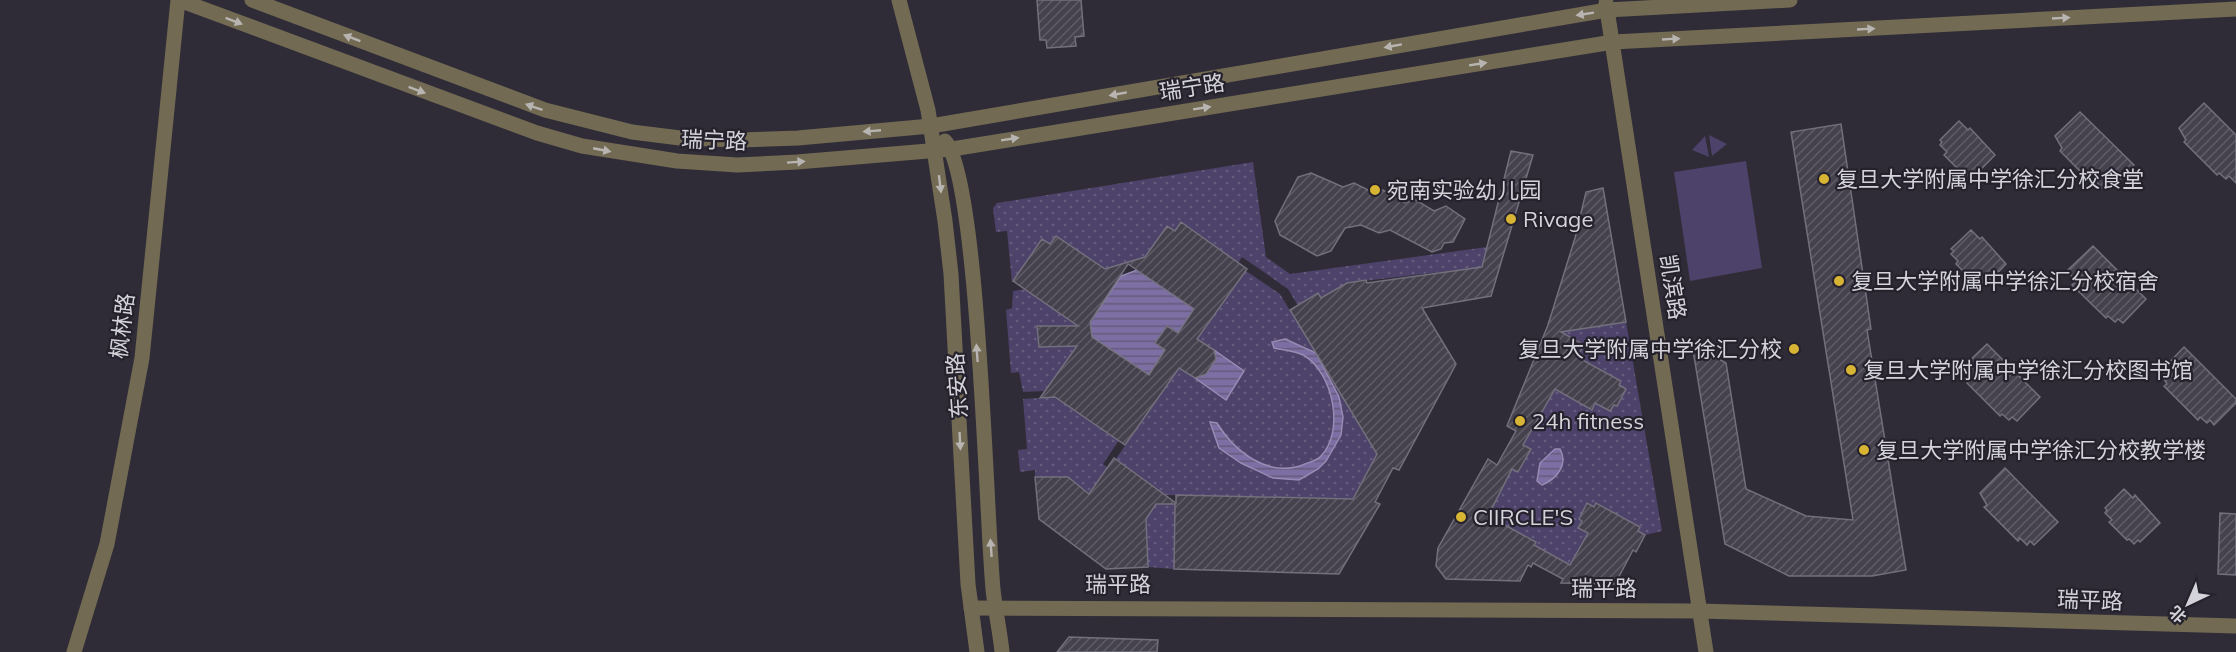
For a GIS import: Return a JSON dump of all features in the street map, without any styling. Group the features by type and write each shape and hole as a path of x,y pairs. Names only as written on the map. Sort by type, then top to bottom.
{"street":[{"name":"瑞宁路","path":"179,0 493,118 582,146 677,162 737,165 952,149 1613,42 2236,9"},
{"name":"枫林路","path":"74,652 107,544 142,358 179,0"},
{"name":"瑞宁路","path":"252,0 545,111 632,132 680,138 739,140 798,138 931,126 1607,5 1790,0"},
{"name":"东安路","path":"899,0 931,126 951,274 971,608 977,652"},
{"name":"凯滨路","path":"1607,5 1706,652"},
{"name":"东安路","path":"931,126 952,149 962,194 971,261 996,606 1002,652"},
{"name":"瑞平路","path":"971,608 996,606 1699,611 2236,626"}],"shaded area":[{"path":"1709,135 1727,144 1712,156"},
{"path":"1705,136 1709,157 1692,150"},
{"path":"1746,161 1762,268 1690,281 1674,172"},
{"path":"1253,162 1266,257 1290,274 1487,247 1482,267 1347,283 1321,298 1318,293 1307,321 1288,289 1242,257 1218,294 1231,257 1181,223 1175,231 1167,226 1149,252 1156,258 1136,260 1106,270 1056,236 1050,244 1042,239 1024,265 1025,282 1012,282 1007,231 996,232 993,208 997,203"},
{"path":"1137,270 1194,309 1178,333 1156,343 1165,350 1149,375 1092,337 1090,322 1121,276"},
{"path":"1246,271 1280,294 1377,454 1353,499 1164,495 1115,460 1166,387 1168,360 1195,378 1206,374 1216,359 1214,350 1190,334"},
{"path":"1025,289 1078,326 1037,326 1039,347 1077,346 1045,391 1023,392 1019,372 1011,373 1006,310 1012,308 1013,291"},
{"path":"1551,315 1578,330 1626,322 1662,531 1645,535 1638,531 1640,527 1597,503 1594,507 1587,503 1579,518 1588,533 1570,565 1534,545 1535,541 1492,518 1486,520 1510,473 1497,465 1500,461 1519,472 1531,449 1512,439 1527,438 1559,382 1573,399 1592,409 1595,403 1610,411 1614,405 1617,406 1626,389 1619,385 1621,381 1577,357 1584,345 1547,324"},
{"path":"1285,339 1316,353 1339,397 1343,417 1341,435 1326,461 1318,469 1299,480 1273,478 1241,463 1219,448 1210,422 1217,423 1224,434 1243,453 1266,465 1292,468 1314,461 1321,456 1333,432 1334,418 1329,389 1315,364 1305,356 1274,348 1272,342"},
{"path":"1214,350 1244,371 1226,400 1195,378 1206,374 1216,359"},
{"path":"1058,387 1062,402 1112,436 1124,433 1103,464 1121,477 1109,494 1095,485 1089,493 1067,477 1035,477 1035,470 1020,472 1018,450 1027,449 1023,399 1053,397"},
{"path":"1555,449 1560,449 1562,466 1552,479 1542,485 1537,481 1540,463"},
{"path":"1138,488 1160,504 1202,504 1174,569 1148,567 1147,530 1141,526"}],"building":[{"path":"1037,0 1081,0 1084,36 1075,37 1076,46 1047,48 1046,40 1040,40"},
{"path":"2204,103 2236,135 2236,183 2229,176 2226,179 2219,173 2217,175 2184,142 2186,140 2179,128"},
{"path":"2080,112 2134,165 2110,189 2105,184 2102,188 2095,181 2093,184 2060,151 2062,148 2055,136"},
{"path":"1959,121 1968,130 1970,128 1995,155 1975,175 1973,172 1969,176 1964,171 1962,173 1944,155 1947,152 1940,145 1942,142 1940,140"},
{"path":"1841,124 1871,329 1867,330 1906,570 1872,576 1789,576 1725,544 1692,344 1726,363 1746,489 1806,516 1853,520 1791,132"},
{"path":"1511,151 1533,155 1491,296 1422,308 1456,364 1399,470 1393,468 1375,502 1380,504 1339,574 1174,569 1175,504 1156,504 1146,519 1148,567 1106,569 1039,519 1035,477 1068,477 1089,494 1114,458 1176,503 1176,495 1353,499 1377,454 1290,310 1318,293 1321,298 1347,283 1366,280 1367,283 1482,267"},
{"path":"1311,173 1343,187 1354,183 1374,193 1383,190 1405,203 1414,199 1434,211 1446,206 1465,219 1453,242 1444,243 1441,249 1432,252 1390,230 1379,233 1361,225 1345,228 1331,251 1317,256 1280,235 1275,221 1298,177"},
{"path":"1603,188 1626,322 1561,332 1584,345 1577,357 1621,381 1619,385 1626,389 1617,406 1614,405 1610,411 1595,403 1592,410 1555,389 1523,445 1531,449 1518,472 1512,469 1488,516 1536,542 1534,545 1570,565 1588,533 1578,528 1582,521 1579,519 1587,503 1594,507 1596,503 1640,527 1638,531 1645,535 1636,552 1633,550 1615,584 1561,583 1563,579 1533,563 1531,567 1528,565 1520,581 1446,579 1436,566 1438,548 1488,459 1497,465 1516,431 1507,426 1548,325 1575,238 1586,192"},
{"path":"1181,222 1247,269 1197,339 1214,350 1216,359 1206,374 1195,378 1179,368 1125,445 1055,397 1040,398 1077,346 1039,347 1037,326 1078,326 1013,281 1042,239 1050,244 1056,236 1105,269 1145,257 1167,226 1175,231","holes":["1128,264 1194,309 1178,333 1167,326 1155,343 1165,350 1149,375 1092,337 1090,322"]},
{"path":"1971,230 1980,239 1982,237 2006,264 1987,284 1985,281 1981,285 1976,280 1974,282 1956,264 1958,261 1951,254 1954,251 1951,249"},
{"path":"2093,246 2146,299 2123,323 2118,319 2115,322 2108,316 2106,318 2072,285 2075,282 2068,270"},
{"path":"1987,344 2040,397 2017,421 2012,417 2009,420 2002,414 2000,416 1967,383 1969,381 1962,368"},
{"path":"2184,347 2236,399 2236,403 2214,425 2210,420 2207,423 2200,417 2198,420 2164,386 2167,384 2160,372"},
{"path":"2005,468 2058,522 2034,545 2030,541 2027,545 2020,538 2018,541 1984,507 1987,505 1980,493"},
{"path":"2124,489 2133,498 2135,495 2160,523 2140,542 2138,540 2134,544 2109,522 2112,520 2105,513 2107,510 2105,508"},
{"path":"2220,513 2236,514 2236,575 2218,574"},
{"path":"1069,637 1158,640 1157,652 1057,652"}],"place":[{"name":"复旦大学附属中学徐汇分校食堂","path":"1824,179"},
{"name":"宛南实验幼儿园","path":"1375,190"},
{"name":"Rivage","path":"1511,219"},
{"name":"复旦大学附属中学徐汇分校宿舍","path":"1839,281"},
{"name":"复旦大学附属中学徐汇分校","path":"1794,349"},
{"name":"复旦大学附属中学徐汇分校图书馆","path":"1851,370"},
{"name":"24h fitness","path":"1520,421"},
{"name":"复旦大学附属中学徐汇分校教学楼","path":"1864,450"},
{"name":"CIIRCLE'S","path":"1461,517"}]}
